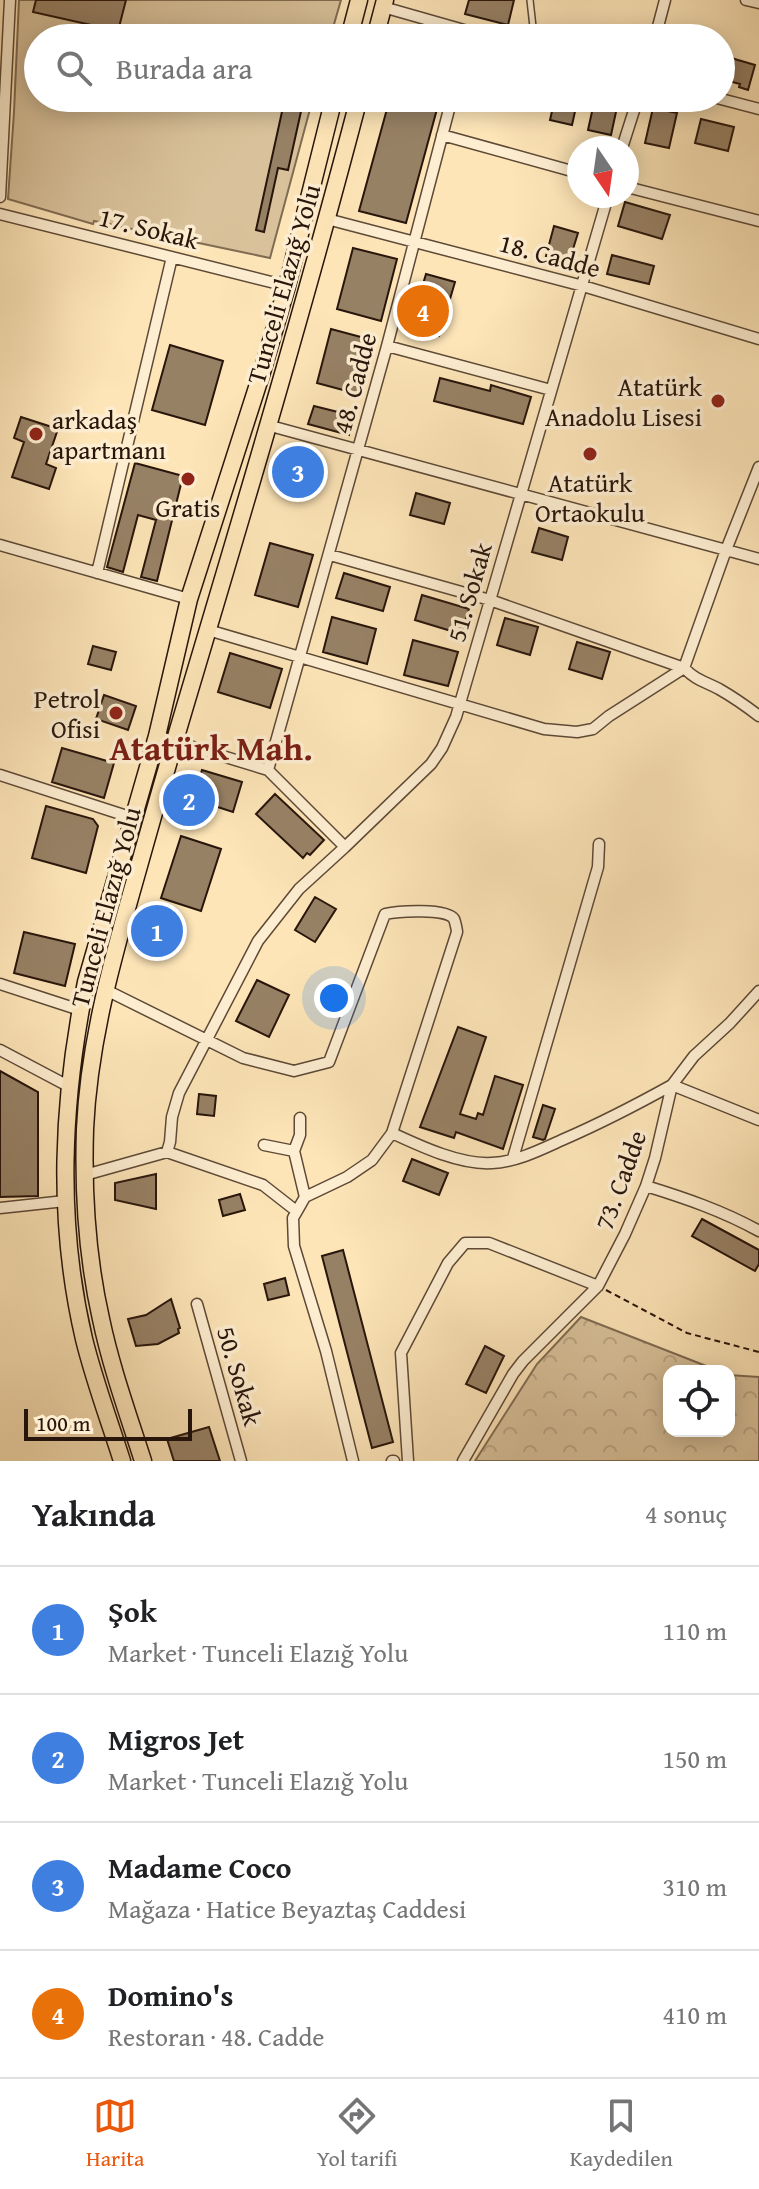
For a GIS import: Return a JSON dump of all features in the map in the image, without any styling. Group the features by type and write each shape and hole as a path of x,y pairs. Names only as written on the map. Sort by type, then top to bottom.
{"main road":[{"path":"353,24 359,0"},
{"path":"379,24 384,4"},
{"name":"Tunceli Elazığ Yolu","path":"122,1461 85,1340 74,1285 65,1201 64,1156 80,1010 157,736 189,599 287,286 330,112"},
{"name":"Tunceli Elazığ Yolu","path":"143,1461 100,1316 89,1250 85,1175 89,1083 120,931 313,273 355,112"}],"street":[{"path":"0,194 10,0"},
{"path":"659,24 665,0"},
{"path":"746,0 759,3"},
{"path":"384,4 438,24"},
{"path":"735,103 759,109"},
{"name":"48. Cadde","path":"268,770 330,555 448,112"},
{"path":"626,136 634,112"},
{"path":"442,135 567,170"},
{"path":"639,190 759,221"},
{"name":"51. Sokak","path":"167,1152 179,1093 258,941 299,889 431,764 442,748 456,717 605,208"},
{"name":"17. Sokak","path":"0,214 287,286"},
{"name":"18. Cadde","path":"327,219 583,286 759,339"},
{"path":"97,573 172,257"},
{"path":"387,346 551,390"},
{"path":"267,425 759,559"},
{"path":"208,630 544,729 577,732 593,729 684,668 759,467"},
{"path":"0,545 189,599"},
{"path":"330,555 490,600 684,668 697,681 716,687 759,716"},
{"path":"157,736 268,770 345,847"},
{"path":"0,775 133,818"},
{"path":"513,1158 598,867 599,844"},
{"path":"106,990 243,1058 294,1071 329,1062 385,914 399,911 447,913 455,920 457,932 392,1133 372,1160 347,1177 305,1197 295,1210 292,1225 294,1246 326,1351 353,1461"},
{"path":"0,984 80,1010"},
{"path":"392,1133 427,1149 467,1161 492,1163 532,1154 672,1085 694,1056 759,991"},
{"path":"0,1050 70,1087"},
{"path":"672,1085 759,1120"},
{"name":"73. Cadde","path":"463,1461 523,1361 598,1286 646,1186 672,1085"},
{"path":"300,1118 300,1135 294,1151 305,1197"},
{"path":"264,1145 294,1151"},
{"path":"85,1175 167,1152 263,1185 295,1210"},
{"path":"646,1186 702,1203 759,1231"},
{"path":"0,1208 65,1201"},
{"path":"408,1461 401,1353 448,1263 465,1243 489,1243 598,1286"},
{"name":"50. Sokak","path":"197,1304 241,1461"}],"lane":[{"path":"530,0 533,24"}],"path":[{"path":"598,1286 687,1333 759,1352"}],"green space":[{"path":"19,0 341,0 334,24 24,24 24,112 309,112 270,258 94,221 93,224 8,199"},
{"path":"581,1317 704,1365 663,1365 663,1437 735,1437 735,1375 759,1377 759,1461 475,1461 537,1364"}],"building":[{"path":"36,0 126,0 120,24 87,24 33,12"},
{"path":"469,0 514,0 508,24 465,14"},
{"path":"735,59 755,65 748,90 739,87 740,84 735,83"},
{"path":"282,112 301,112 288,170 278,168 264,232 256,230"},
{"path":"386,112 436,112 406,223 359,211"},
{"path":"552,112 575,112 572,125 550,120"},
{"path":"592,112 616,112 611,135 588,130"},
{"path":"652,112 677,113 669,148 645,143"},
{"path":"701,119 734,127 728,151 695,143"},
{"path":"639,206 670,215 662,239 618,226 623,208"},
{"path":"554,226 578,233 569,262 546,256"},
{"path":"353,248 397,259 381,321 337,309"},
{"path":"612,255 654,266 649,284 607,274"},
{"path":"426,274 455,282 439,336 410,328"},
{"path":"331,329 372,340 358,394 317,383"},
{"path":"170,345 223,361 205,425 152,410"},
{"path":"440,378 490,391 491,385 531,397 523,424 434,401"},
{"path":"314,406 354,416 349,435 308,424"},
{"path":"21,417 58,429 46,464 56,468 49,489 12,477 24,442 14,438"},
{"path":"135,463 183,476 157,581 141,577 156,520 138,515 123,572 107,567"},
{"path":"416,493 450,503 444,524 410,515"},
{"path":"539,528 568,537 562,560 532,552"},
{"path":"270,543 313,555 298,607 255,595"},
{"path":"344,573 390,587 383,611 336,598"},
{"path":"422,595 469,609 461,634 415,620"},
{"path":"332,617 376,629 367,664 323,652"},
{"path":"505,618 538,627 530,655 497,645"},
{"path":"413,640 458,652 448,686 404,675"},
{"path":"577,642 610,652 602,679 569,669"},
{"path":"93,646 116,652 111,670 88,664"},
{"path":"230,653 282,669 270,708 218,692"},
{"path":"104,695 136,706 128,730 96,719"},
{"path":"62,748 114,763 104,798 52,782"},
{"path":"202,770 242,782 233,812 193,799"},
{"path":"275,794 324,840 310,855 307,853 303,858 256,814"},
{"path":"46,806 93,819 98,826 86,873 32,858"},
{"path":"181,836 221,849 201,911 161,898"},
{"path":"315,897 336,909 315,942 295,930"},
{"path":"24,932 75,944 65,986 14,973"},
{"path":"257,980 289,995 269,1037 236,1021"},
{"path":"458,1027 486,1037 460,1114 476,1119 478,1113 483,1115 495,1076 523,1085 503,1149 456,1132 454,1138 420,1127"},
{"path":"0,1071 38,1092 38,1196 0,1197"},
{"path":"199,1094 216,1096 214,1116 197,1114"},
{"path":"543,1105 555,1109 543,1140 533,1137"},
{"path":"412,1159 448,1173 439,1195 403,1181"},
{"path":"156,1174 156,1209 115,1200 115,1183"},
{"path":"240,1194 245,1210 223,1216 219,1200"},
{"path":"702,1219 759,1250 759,1264 755,1271 692,1236"},
{"path":"343,1250 393,1442 372,1448 322,1256"},
{"path":"285,1278 289,1295 268,1300 264,1284"},
{"path":"171,1299 179,1333 158,1344 136,1346 128,1319 146,1315"},
{"path":"485,1346 504,1356 486,1393 466,1384"},
{"path":"209,1427 220,1461 174,1461 167,1439"}],"place":[{"name":"Domino's","path":"423,311"},
{"name":"Atatürk Anadolu Lisesi","path":"718,401"},
{"name":"arkadaş apartmanı","path":"36,434"},
{"name":"Atatürk Ortaokulu","path":"590,454"},
{"name":"Madame Coco","path":"298,472"},
{"name":"Gratis","path":"188,479"},
{"name":"Petrol Ofisi","path":"116,713"},
{"name":"Migros Jet","path":"189,800"},
{"name":"Şok","path":"157,931"}],"district":[{"name":"Atatürk Mah.","path":"211,747"}]}
